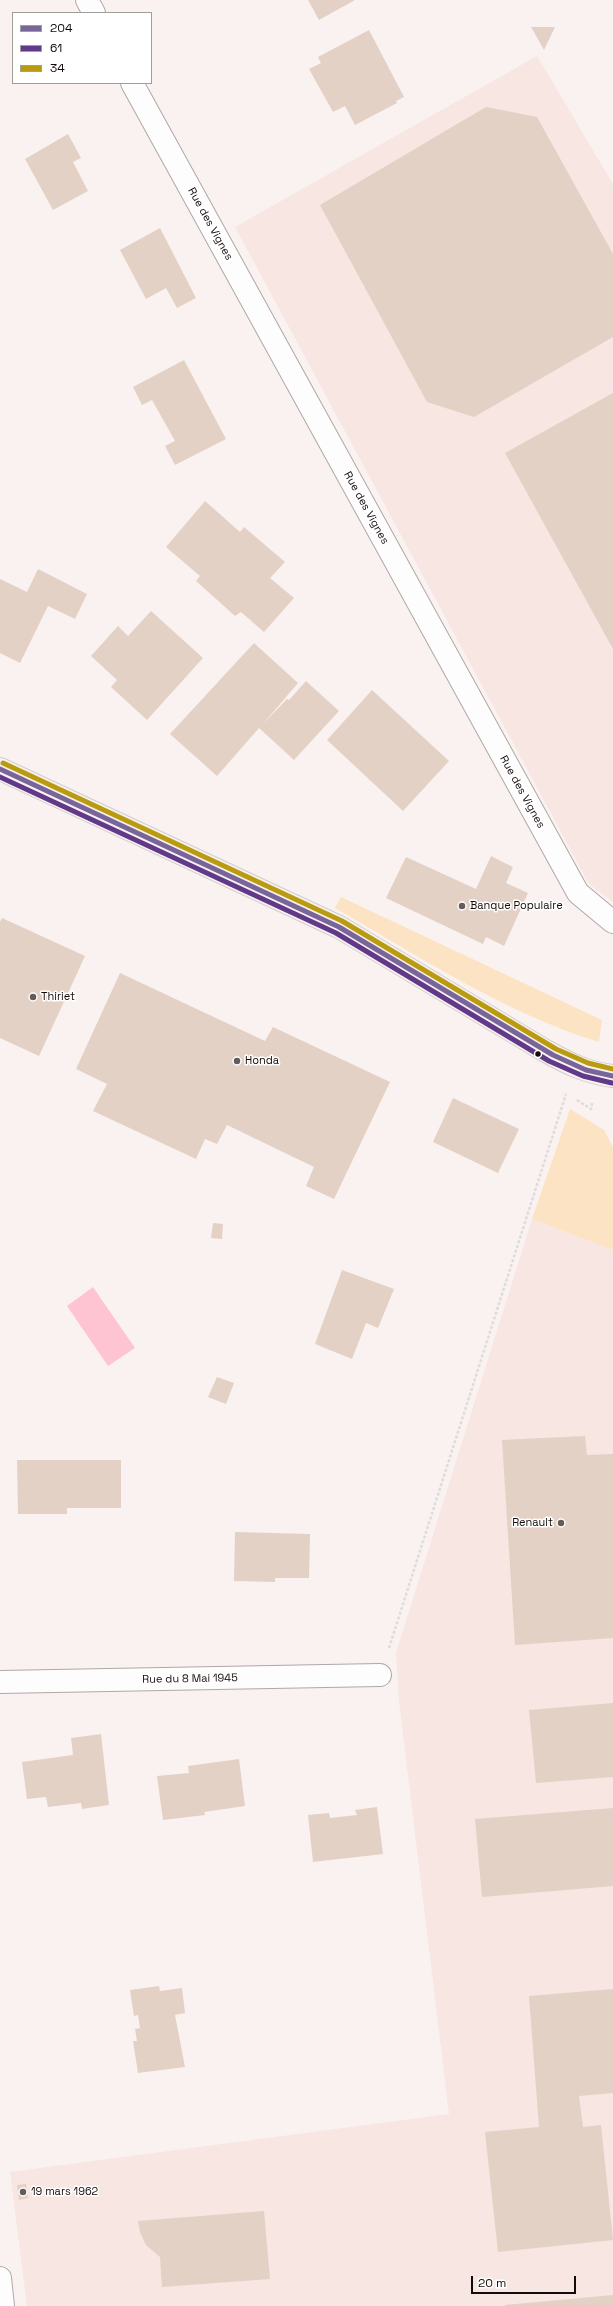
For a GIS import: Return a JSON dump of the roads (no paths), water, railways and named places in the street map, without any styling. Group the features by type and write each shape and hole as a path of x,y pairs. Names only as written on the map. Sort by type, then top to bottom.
{"main road":[{"path":"0,769 338,927 544,1050 575,1067 604,1075"}],"street":[{"path":"87,0 93,12"},
{"name":"Rue des Vignes","path":"133,84 578,893 613,922"},
{"name":"Rue du 8 Mai 1945","path":"0,1682 380,1675"},
{"path":"0,2278 3,2306"}],"place":[{"name":"Banque Populaire","path":"462,906"},
{"name":"Thiriet","path":"33,997"},
{"name":"Honda","path":"237,1061"},
{"name":"Renault","path":"561,1523"},
{"name":"19 mars 1962","path":"23,2192"}]}
